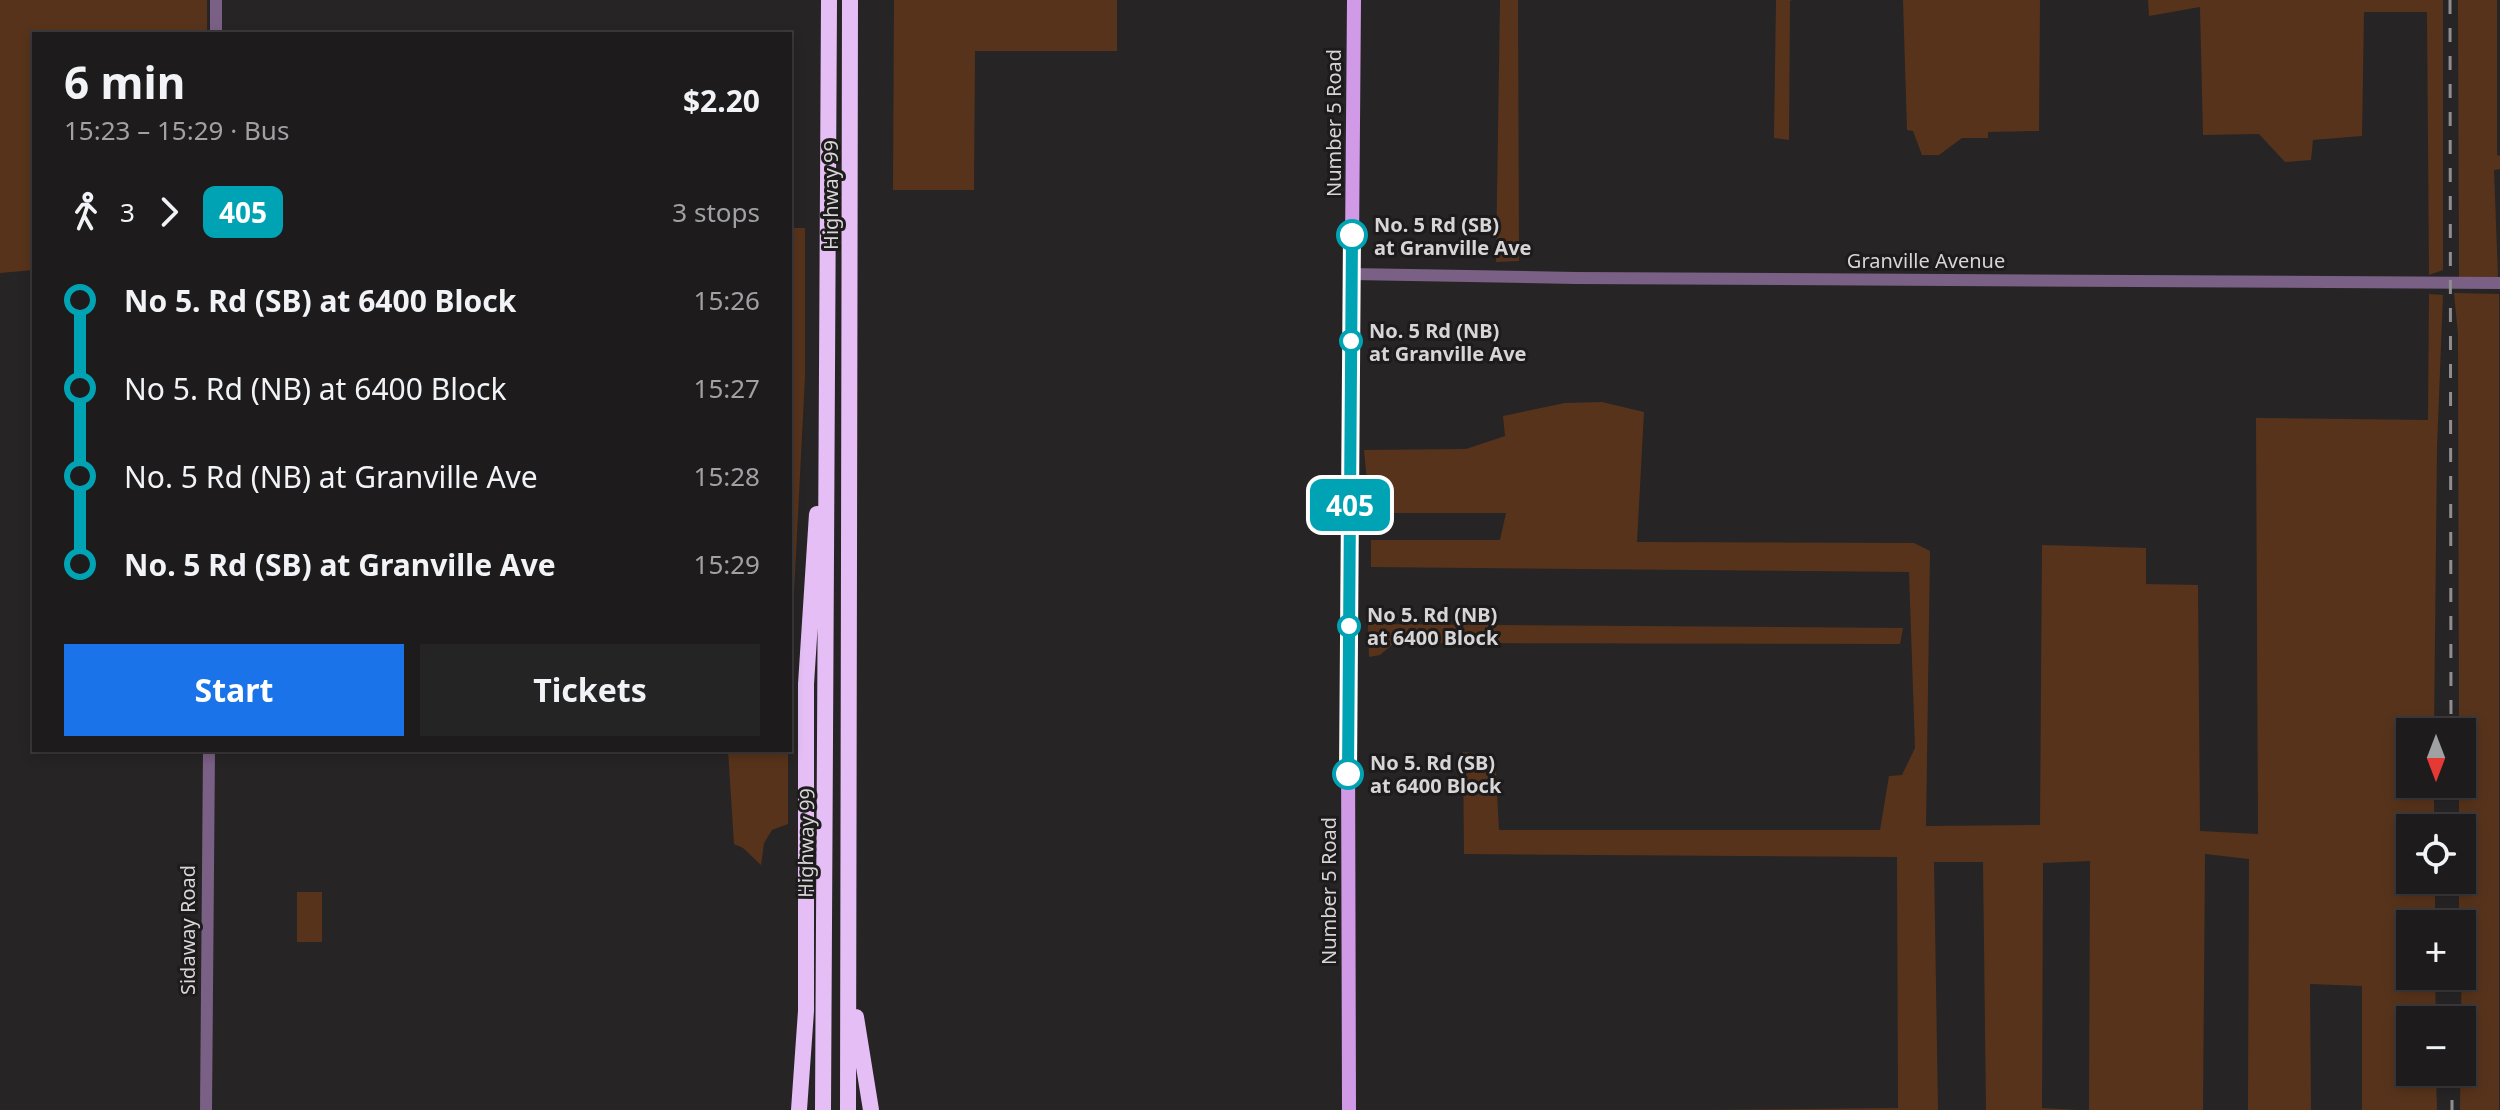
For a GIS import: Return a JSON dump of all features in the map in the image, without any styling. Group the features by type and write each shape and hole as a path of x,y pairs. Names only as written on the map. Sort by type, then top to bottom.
{"highway":[{"name":"Highway 99","path":"823,1110 829,0"},
{"name":"Highway 99","path":"848,1110 850,0"},
{"path":"799,1110 807,995 806,684 818,504 826,449"},
{"path":"848,985 857,1018 871,1110"}],"main road":[{"name":"Number 5 Road","path":"1349,1110 1348,743 1354,0"}],"street":[{"path":"216,0 216,32"},
{"name":"Granville Avenue","path":"1352,274 2500,283"},
{"name":"Sidaway Road","path":"206,1110 209,752"}],"shaded area":[{"path":"0,0 207,0 207,32 32,32 32,270 0,273"},
{"path":"894,0 1117,0 1117,51 975,51 974,190 893,190"},
{"path":"1500,0 1518,0 1519,261 1496,262"},
{"path":"1776,0 1792,0 1789,140 1774,138"},
{"path":"1903,0 2040,0 2039,131 1988,132 1988,138 1962,138 1939,155 1922,155 1913,131 1907,130"},
{"path":"2148,0 2443,0 2443,270 2429,275 2427,12 2364,12 2362,136 2313,140 2311,160 2285,162 2259,134 2203,135 2200,7 2149,16"},
{"path":"2458,0 2497,0 2497,155 2500,156 2500,169 2494,170 2498,277 2459,277"},
{"path":"792,228 805,228 805,377 792,633"},
{"path":"2454,293 2499,294 2499,1110 2460,1110 2460,1086 2476,1086 2476,1006 2461,1006 2461,990 2476,990 2476,910 2459,910 2459,894 2476,894 2476,814 2459,814 2459,798 2476,798 2476,718 2459,718 2458,334"},
{"path":"2429,294 2443,295 2437,447 2434,718 2396,718 2396,798 2434,798 2434,814 2396,814 2396,894 2435,894 2435,910 2396,910 2396,990 2435,990 2436,1006 2396,1006 2396,1086 2436,1086 2437,1110 2362,1110 2362,986 2310,984 2311,1110 2248,1110 2249,859 2205,854 2203,1110 2089,1110 2090,861 2043,863 2042,1108 2078,1110 1986,1110 1983,862 1934,862 1938,1110 1704,1110 1898,1108 1897,857 1464,854 1463,752 1495,755 1499,830 1880,830 1889,776 1902,775 1915,748 1909,572 1371,567 1371,540 1500,540 1506,513 1370,513 1364,450 1466,449 1505,436 1503,416 1565,403 1602,402 1644,412 1637,542 1914,543 1930,551 1926,826 2040,825 2042,545 2146,548 2146,584 2198,585 2200,831 2258,834 2256,418 2428,420"},
{"path":"1368,624 1903,628 1900,644 1394,643 1380,655 1369,657"},
{"path":"728,752 788,752 788,824 772,830 764,843 761,865 734,844"},
{"path":"297,892 322,892 322,942 297,942"}],"railway":[{"path":"2450,0 2451,718"},
{"path":"2451,798 2451,814"},
{"path":"2451,894 2451,910"},
{"path":"2451,990 2452,1006"},
{"path":"2452,1086 2452,1110"}],"bus line":[{"name":"405","path":"1348,774 1352,235"}],"place":[{"name":"No. 5 Rd (SB) at Granville Ave","path":"1352,235"},
{"name":"No. 5 Rd (NB) at Granville Ave","path":"1351,341"},
{"name":"No 5. Rd (NB) at 6400 Block","path":"1349,626"},
{"name":"No 5. Rd (SB) at 6400 Block","path":"1348,774"}]}
